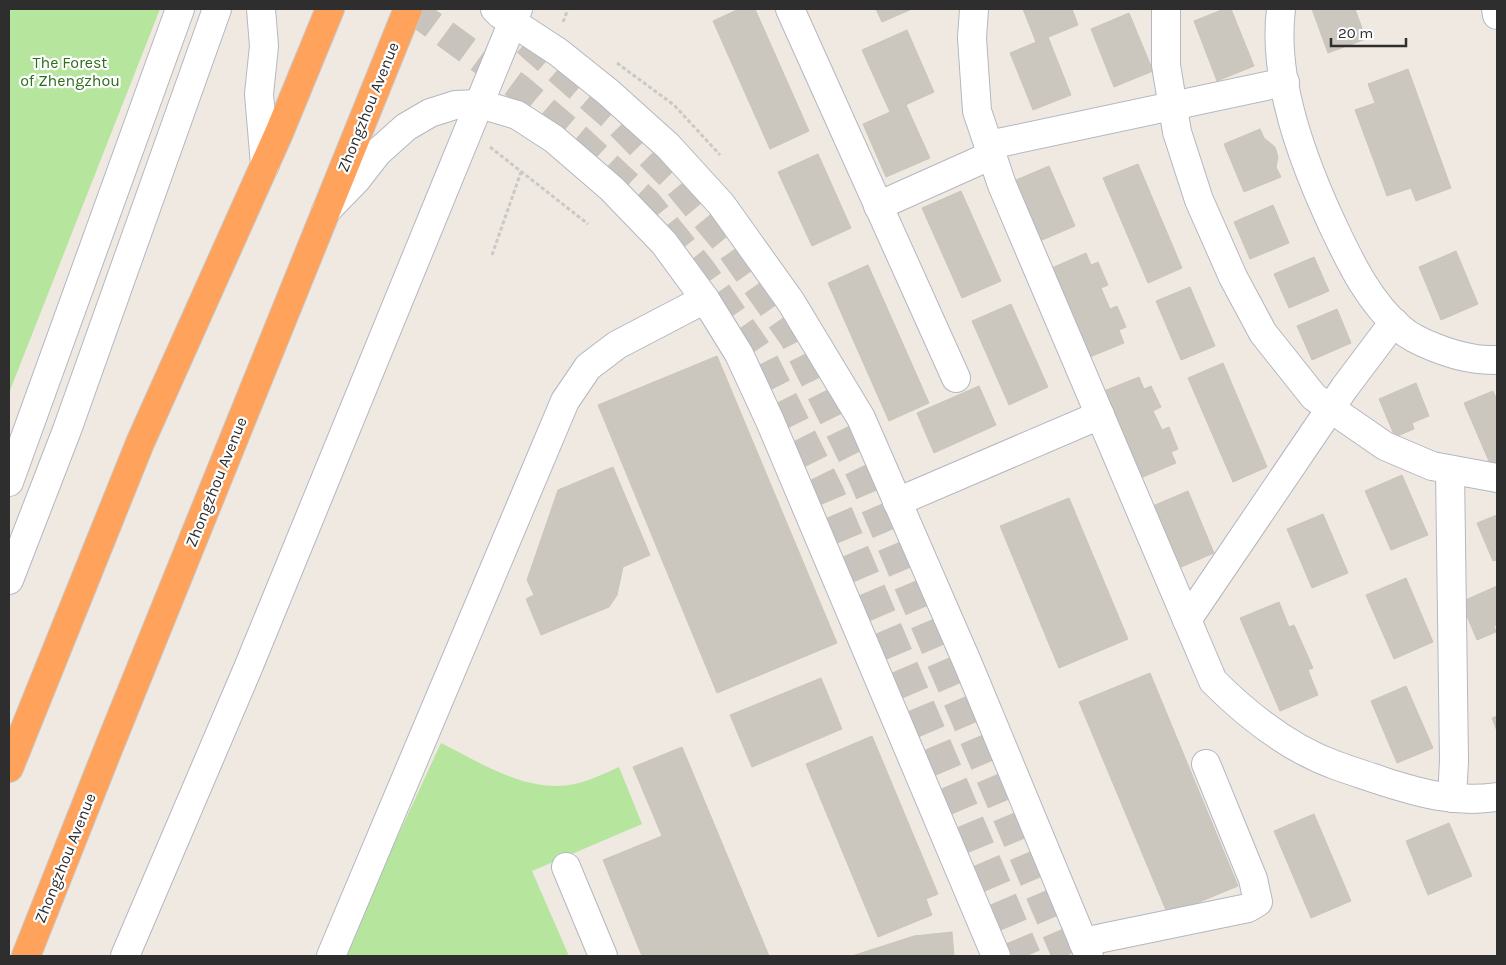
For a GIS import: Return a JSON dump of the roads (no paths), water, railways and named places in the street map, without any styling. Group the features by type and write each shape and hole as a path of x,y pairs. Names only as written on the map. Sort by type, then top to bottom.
{"highway":[{"path":"9,768 140,444 265,165 330,9"},
{"name":"Zhongzhou Avenue","path":"26,956 408,9"}],"street":[{"path":"9,482 180,9"},
{"path":"9,580 67,430 217,9"},
{"path":"262,9 264,46 259,94 265,165"},
{"path":"790,9 956,378"},
{"path":"974,9 972,38 977,111 1002,185 1213,682 1238,706 1265,726 1300,748 1333,765 1423,794 1452,798 1482,799 1497,797"},
{"path":"1166,9 1166,65 1177,132 1199,200 1233,277 1263,333 1314,396 1385,446 1432,466 1497,478"},
{"path":"1281,9 1279,28 1282,71 1294,121 1311,175 1353,269 1375,301 1401,330 1426,344 1469,358 1497,360"},
{"path":"1496,9 1497,15"},
{"path":"125,956 248,668 480,104 509,13 608,92 668,146 721,204 792,302 861,418 971,673 1086,949 1248,908 1258,902 1253,879 1206,764"},
{"path":"878,206 990,150 1173,106 1285,82"},
{"path":"326,211 357,179 378,152 406,127 430,113 455,105 480,104 517,115 554,139 612,189 664,243 704,298 739,354 770,421 996,956"},
{"path":"330,956 565,401 588,366 617,345 704,298"},
{"path":"1187,620 1331,408 1394,322"},
{"path":"897,502 1100,415"},
{"path":"1450,470 1454,751 1452,798"},
{"path":"566,867 603,956"}],"tunnel":[{"path":"411,9 518,87 578,138 648,203 702,270 763,358 830,492 1027,956"},
{"path":"526,42 614,119 673,179 730,248 794,339 862,477 1066,956"}],"park label":[{"name":"The Forest of Zhengzhou","path":"70,71"}]}
